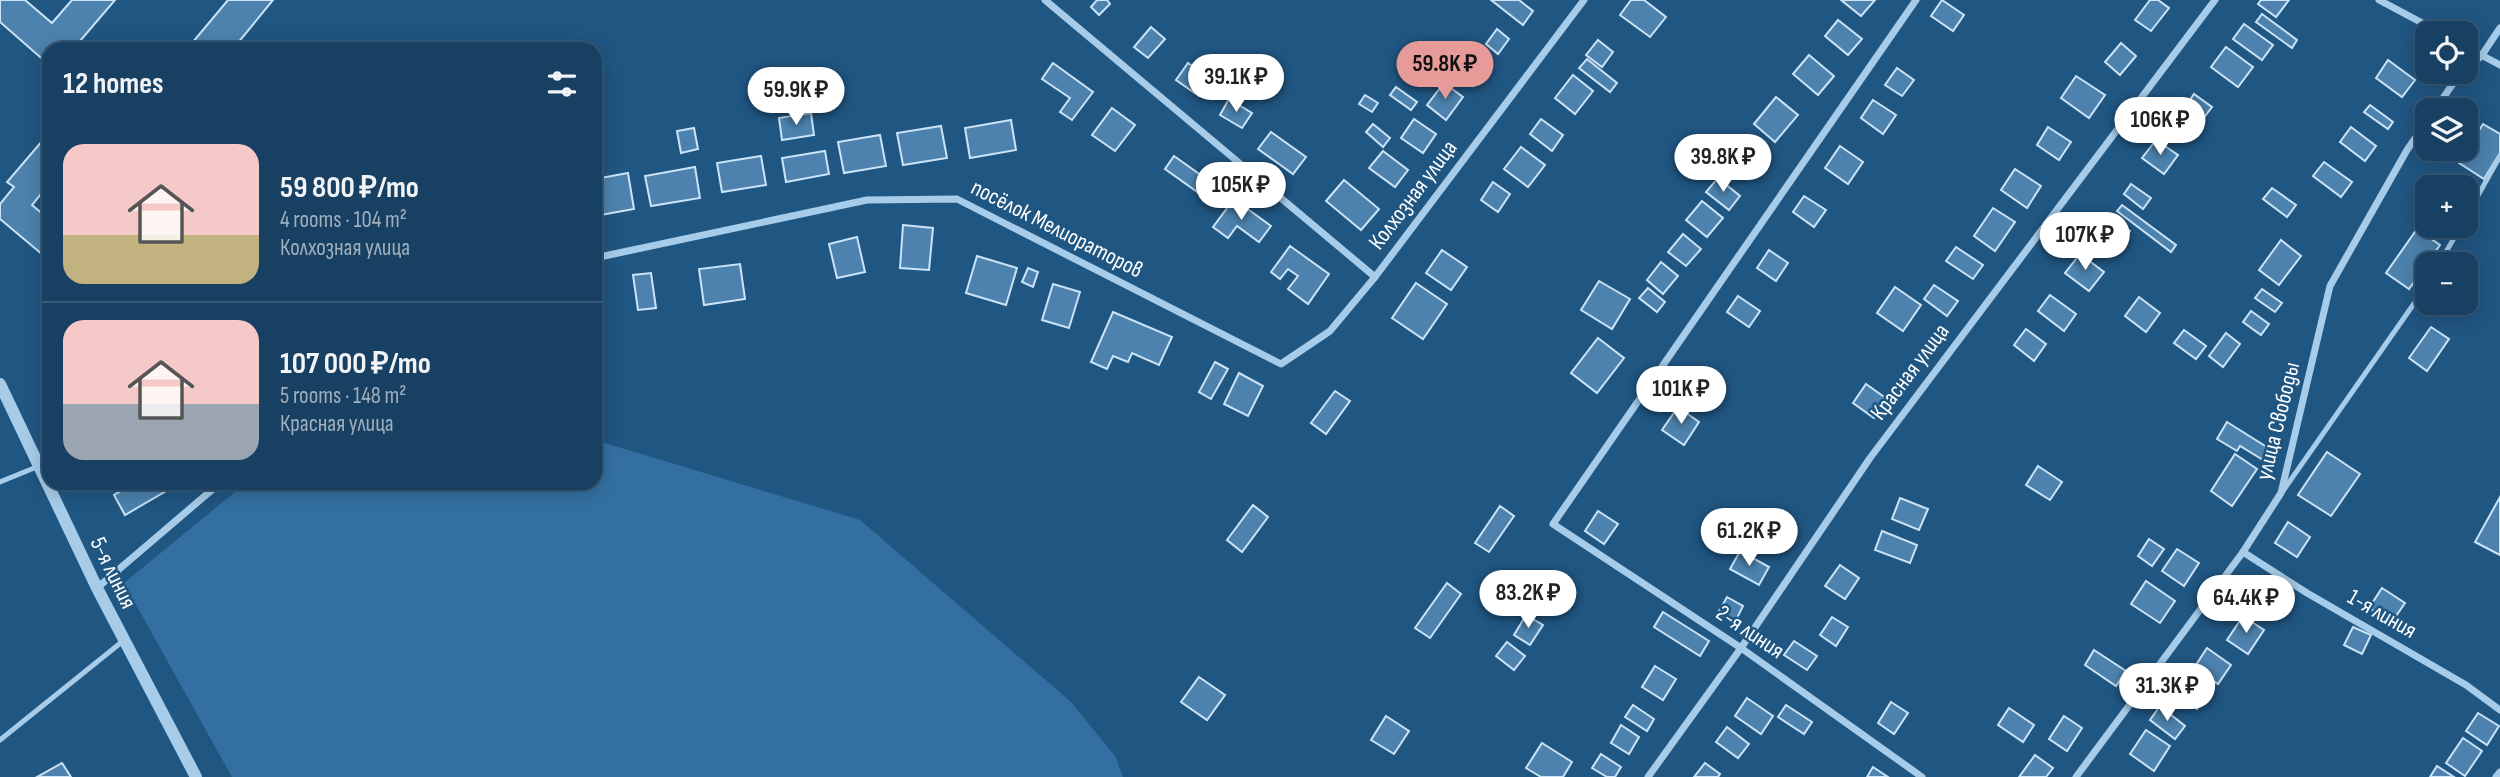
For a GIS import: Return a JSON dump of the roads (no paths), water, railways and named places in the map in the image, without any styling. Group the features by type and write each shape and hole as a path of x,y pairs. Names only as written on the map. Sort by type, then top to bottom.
{"street":[{"path":"1045,0 1375,277"},
{"name":"Колхозная улица","path":"1281,364 1330,331 1375,277 1584,0"},
{"name":"2-я линия","path":"1916,0 1553,524 1741,648 1922,777"},
{"name":"Красная улица","path":"1648,777 1741,648 1870,458 2215,0"},
{"path":"2379,0 2418,21"},
{"path":"2478,59 2500,28"},
{"path":"2478,53 2500,65"},
{"name":"улица Свободы","path":"2076,777 2243,552 2281,493 2330,286 2415,138"},
{"name":"посёлок Мелиораторов","path":"602,257 867,200 957,199 1281,364"},
{"name":"5-я линия","path":"0,384 42,474"},
{"name":"5-я линия","path":"49,490 123,641 196,777"},
{"path":"96,588 212,490"},
{"name":"1-я линия","path":"2243,552 2307,593 2466,685 2500,710"},
{"path":"2496,777 2500,772"}],"lane":[{"path":"2478,195 2500,156"},
{"path":"2281,493 2415,302"},
{"path":"0,482 38,466"},
{"path":"0,740 123,641"}]}
